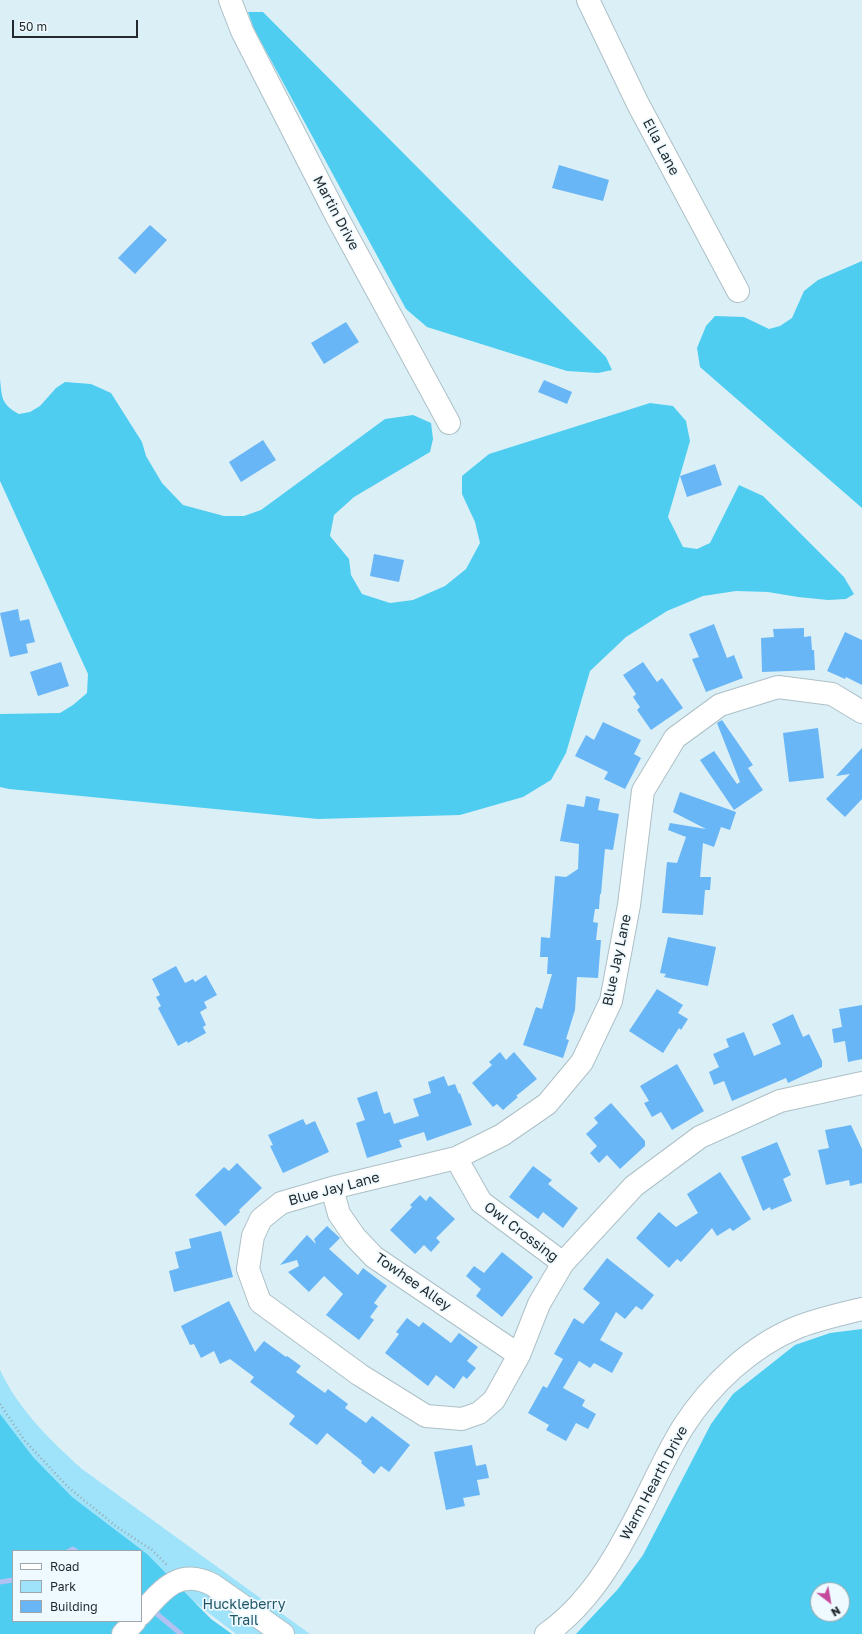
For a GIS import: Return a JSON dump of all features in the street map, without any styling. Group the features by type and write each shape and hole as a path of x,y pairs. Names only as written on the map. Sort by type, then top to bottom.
{"street":[{"name":"Martin Drive","path":"230,0 242,31 334,210 449,423"},
{"name":"Ella Lane","path":"588,0 638,104 738,291"},
{"name":"Blue Jay Lane","path":"862,712 832,694 778,687 720,705 675,738 644,791 629,905 611,1002 582,1062 547,1104 502,1135 456,1158 332,1188 281,1203 261,1219 253,1236 248,1269 260,1302 360,1374 426,1416 462,1419 479,1413 494,1400 519,1355 539,1304 563,1263 634,1186 700,1137 780,1102 862,1083"},
{"name":"Owl Crossing","path":"456,1158 481,1202 563,1263"},
{"name":"Towhee Alley","path":"332,1188 338,1214 355,1237 374,1257 519,1355"},
{"name":"Warm Hearth Drive","path":"546,1634 584,1601 613,1561 658,1472 684,1426 717,1384 742,1360 767,1343 797,1327 832,1316 862,1309"},
{"path":"148,1606 170,1584 186,1579 202,1580 213,1585 283,1634"},
{"path":"123,1634 134,1622"}],"path":[{"path":"0,1404 25,1441 68,1487 117,1527 152,1550 186,1579"}],"green space":[{"name":"Huckleberry Trail","path":"0,1370 16,1398 36,1424 82,1469 310,1634 236,1634 184,1594 142,1552 142,1550 139,1550 107,1534 0,1428"}],"shaded area":[{"path":"248,12 263,12 606,357 612,370 598,373 567,371 427,327 406,309 254,29"},
{"path":"862,261 862,508 700,367 697,348 706,326 715,316 744,317 769,329 780,326 792,318 804,291 818,280"},
{"path":"0,379 2,396 6,404 19,414 30,412 40,406 56,388 65,382 91,384 111,393 142,442 146,456 162,483 183,505 224,516 244,516 261,510 385,419 413,415 431,423 433,439 430,452 354,497 334,515 330,536 349,559 351,575 362,594 390,603 413,600 445,586 466,569 480,543 475,522 462,494 462,476 489,454 650,403 673,406 686,421 690,441 668,517 683,547 697,549 710,543 739,485 763,496 844,577 854,594 846,599 828,600 768,592 736,591 703,596 667,611 626,637 590,671 566,753 551,780 523,797 460,815 318,819 0,787 0,714 60,713 73,705 87,693 88,674 0,481"},
{"path":"862,1329 862,1634 576,1634 618,1589 643,1555 711,1424 733,1394 795,1345 830,1333"},
{"path":"0,1414 33,1457 72,1497 142,1550 12,1550 12,1622 142,1622 142,1550 211,1619 232,1634 0,1634"}],"building":[{"path":"559,165 609,180 603,201 552,188"},
{"path":"150,225 167,240 135,274 118,258"},
{"path":"346,322 359,342 324,364 311,343"},
{"path":"544,380 572,392 567,404 538,392"},
{"path":"263,440 276,460 241,482 229,462"},
{"path":"715,464 722,485 687,497 680,476"},
{"path":"374,554 404,560 399,582 370,576"},
{"path":"18,609 20,621 29,619 35,642 26,644 28,653 10,657 0,613"},
{"path":"714,624 727,658 734,655 743,678 706,692 692,659 699,657 689,634"},
{"path":"804,628 804,637 811,636 812,650 814,650 815,670 762,672 761,638 774,637 773,629"},
{"path":"845,632 862,640 862,685 846,677 845,679 827,671"},
{"path":"61,662 69,686 38,696 30,672"},
{"path":"643,662 657,682 662,678 683,708 651,730 637,710 640,707 633,697 636,694 623,675"},
{"path":"722,720 753,765 748,768 763,790 734,810 700,760 714,751 737,784 740,782 717,723"},
{"path":"603,722 641,740 634,754 641,758 625,789 604,779 608,772 575,756 586,735 594,740"},
{"path":"818,728 824,778 789,782 783,733"},
{"path":"862,748 862,799 845,817 826,799 850,774 836,776"},
{"path":"680,792 736,812 730,830 721,827 714,847 703,843 700,877 711,877 710,890 705,890 703,915 662,913 667,862 677,863 686,837 668,830 670,823 706,829 673,812"},
{"path":"586,796 600,799 598,810 619,814 613,850 605,849 599,909 595,909 593,922 598,923 596,940 601,940 598,978 577,977 575,1010 566,1039 569,1040 563,1058 523,1045 536,1007 542,1009 552,974 547,974 548,957 540,957 541,937 550,938 555,876 566,877 578,869 579,844 560,841 567,804 584,807"},
{"path":"668,937 716,947 708,986 664,977 666,974 660,973"},
{"path":"176,966 185,983 193,979 195,982 206,975 217,995 204,1002 207,1008 200,1012 206,1025 203,1027 206,1033 188,1043 187,1041 178,1046 158,1008 161,1006 156,997 160,995 152,979"},
{"path":"657,989 683,1005 678,1013 688,1019 681,1030 679,1028 663,1053 629,1031"},
{"path":"862,1005 862,1059 848,1062 845,1041 834,1043 832,1029 842,1027 839,1009"},
{"path":"793,1014 803,1037 809,1034 822,1061 822,1067 788,1083 786,1078 732,1101 724,1081 714,1085 709,1072 719,1067 713,1054 729,1047 726,1039 744,1032 754,1056 781,1044 772,1024"},
{"path":"500,1052 506,1060 514,1052 537,1079 516,1096 518,1097 503,1110 497,1104 493,1107 472,1083 492,1065 489,1062"},
{"path":"677,1064 704,1111 672,1130 661,1112 652,1117 644,1103 649,1101 640,1086"},
{"path":"444,1076 448,1086 455,1084 472,1125 427,1141 424,1132 399,1140 402,1147 367,1158 356,1123 365,1120 357,1098 377,1091 384,1114 390,1112 394,1124 419,1116 413,1099 431,1093 428,1082"},
{"path":"611,1103 645,1141 645,1146 620,1169 607,1155 599,1163 590,1153 597,1146 586,1134 598,1123 594,1118"},
{"path":"303,1119 306,1125 315,1121 329,1152 283,1173 270,1146 273,1145 268,1135"},
{"path":"851,1125 862,1149 862,1183 850,1186 849,1180 826,1185 818,1150 829,1148 825,1130"},
{"path":"777,1142 791,1175 783,1179 792,1201 771,1210 770,1207 763,1211 741,1157"},
{"path":"237,1163 262,1188 225,1226 195,1195 224,1167 229,1171"},
{"path":"533,1166 552,1180 548,1184 578,1208 563,1228 543,1212 538,1219 509,1197"},
{"path":"720,1172 751,1219 733,1231 730,1228 717,1236 712,1228 681,1262 677,1259 669,1268 636,1238 659,1212 676,1227 698,1213 687,1194"},
{"path":"420,1195 426,1201 430,1196 455,1219 436,1238 440,1242 431,1252 424,1245 415,1254 390,1230 412,1207 410,1205"},
{"path":"327,1226 340,1238 329,1249 358,1275 363,1268 387,1286 374,1303 378,1306 370,1317 374,1320 359,1340 326,1315 343,1294 324,1276 309,1292 288,1272 299,1266 297,1260 280,1265 307,1235 316,1244 314,1239"},
{"path":"221,1231 233,1277 174,1292 169,1271 179,1268 175,1252 191,1248 189,1239"},
{"path":"502,1252 533,1277 502,1317 476,1296 481,1289 466,1276 474,1266 484,1273"},
{"path":"607,1258 654,1295 642,1310 636,1306 625,1319 616,1312 600,1340 623,1353 612,1373 594,1363 590,1368 579,1361 563,1388 585,1400 582,1406 596,1414 588,1429 576,1423 566,1441 546,1430 549,1425 528,1413 543,1386 547,1388 563,1359 554,1354 574,1318 583,1324 600,1303 583,1289"},
{"path":"229,1301 255,1352 264,1341 301,1366 296,1372 325,1393 328,1389 348,1404 345,1408 366,1423 372,1416 410,1445 389,1472 381,1466 374,1474 361,1463 362,1461 327,1433 317,1445 289,1424 295,1416 250,1382 254,1377 230,1359 220,1364 214,1351 201,1358 194,1344 190,1345 181,1326"},
{"path":"407,1318 419,1327 423,1322 451,1343 459,1333 478,1347 467,1361 476,1368 467,1379 463,1376 454,1389 436,1375 428,1386 385,1353 399,1334 396,1332"},
{"path":"472,1445 476,1466 486,1464 489,1478 477,1480 480,1495 463,1498 465,1506 446,1510 434,1452"}],"waterway":[{"path":"71,1550 74,1550"},
{"path":"0,1582 12,1580"},
{"path":"151,1609 181,1634"}]}
